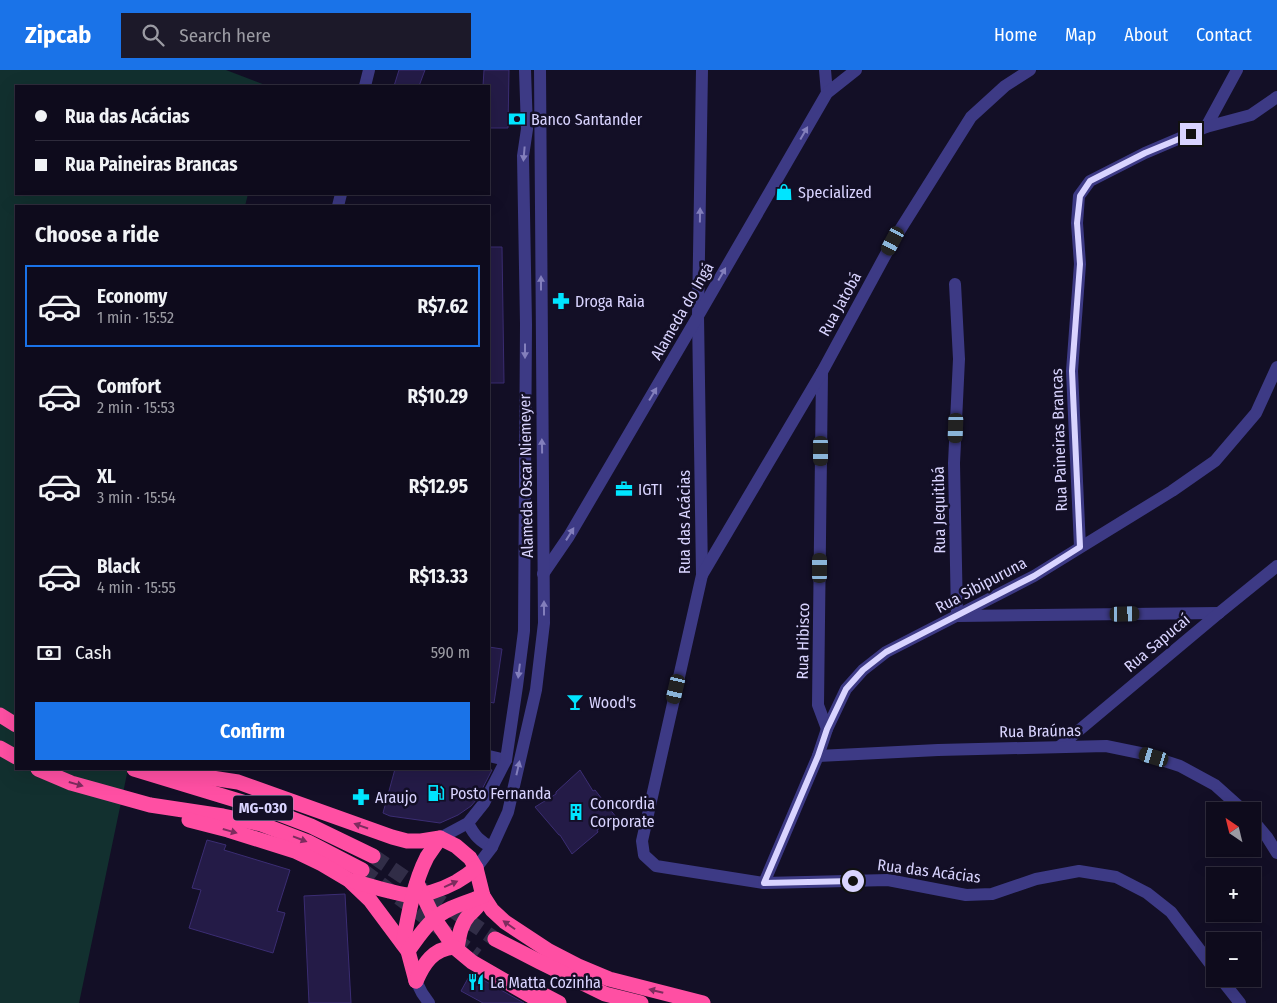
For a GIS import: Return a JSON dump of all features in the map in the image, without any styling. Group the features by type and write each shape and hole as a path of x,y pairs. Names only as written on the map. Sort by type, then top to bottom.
{"highway":[{"path":"0,715 15,724"},
{"name":"MG-030","path":"40,770 71,783 150,805 261,824 308,842 362,870"},
{"path":"141,771 172,772 238,782 392,837 407,841 440,838 456,846 470,858 476,868 483,896 492,910 504,922 549,951 609,979 703,1003"},
{"name":"MG-030","path":"141,771 269,810 311,826 373,856"},
{"path":"150,805 190,820 295,851 349,880 370,900 405,947 416,981"},
{"path":"405,947 409,911 418,890 427,857 440,838"},
{"path":"349,880 408,895 418,890 438,889 456,882 476,868"},
{"path":"418,890 434,918 456,948 472,962 543,1003"},
{"path":"405,947 434,918 455,906 483,896"},
{"path":"456,948 462,924 480,905 483,896"},
{"path":"495,939 605,994 641,1003"},
{"path":"405,947 435,953"},
{"path":"416,981 425,964 435,953 444,949 456,948"},
{"path":"477,956 517,981 559,1003"}],"street":[{"path":"365,85 369,70"},
{"name":"Alameda Oscar Niemeyer","path":"440,838 468,823 484,803 506,760 524,631 526,324 524,156 527,129 525,70"},
{"name":"Alameda Oscar Niemeyer","path":"476,868 492,848 508,812 536,690 544,623 540,70"},
{"name":"Rua das Acácias","path":"702,70 698,316 702,574 642,841 644,855 656,866 764,883 888,880 966,895 992,894 1036,879 1079,871 1116,877 1147,893 1171,912 1206,958"},
{"path":"825,70 827,93"},
{"name":"Alameda do Ingá","path":"543,574 569,536 827,93 856,70"},
{"name":"Rua Jatobá","path":"702,574 822,372 893,241 971,117 1004,86 1030,70"},
{"path":"1206,127 1237,70"},
{"name":"Rua Paineiras Brancas","path":"1080,547 1072,371 1080,264 1077,223 1080,196 1090,181 1145,153 1206,127 1251,115 1277,97"},
{"path":"524,210 541,213"},
{"name":"Rua Jequitibá","path":"955,284 958,359 954,463 957,616"},
{"name":"Rua Sibipuruna","path":"764,883 818,756 827,729 846,689 863,670 886,652 1034,576 1172,491 1215,461 1256,413 1277,367"},
{"name":"Rua Hibisco","path":"822,372 818,705 827,729"},
{"name":"Rua Sapucaí","path":"1059,747 1277,566"},
{"path":"957,616 1219,613"},
{"name":"Rua Braúnas","path":"818,756 938,750 1106,746 1140,753 1180,766 1215,785 1234,802"},
{"path":"490,756 506,760"},
{"path":"468,823 474,835 482,843 492,848"},
{"path":"1261,830 1277,853"},
{"path":"416,981 430,1003"},
{"path":"1227,987 1240,1003"}],"green space":[{"path":"0,70 226,70 265,85 15,85 15,195 248,195 245,205 15,205 15,770 128,770 79,1003 0,1003"}],"building":[{"path":"399,70 425,70 419,85 394,85"},
{"path":"484,70 509,70 508,128 490,128 490,85 483,85"},
{"path":"490,247 502,247 504,383 490,383"},
{"path":"490,647 502,649 494,703 490,702"},
{"path":"395,770 492,770 477,799 471,806 458,815 440,823 390,816 383,813"},
{"name":"Concordia Corporate","path":"580,770 593,791 595,790 616,817 597,830 598,832 572,854 560,835 535,807 556,794"},
{"path":"207,840 226,845 224,850 290,870 277,911 285,913 273,953 189,928 201,890 192,888"},
{"path":"345,894 351,1003 309,1003 304,896"},
{"path":"471,973 524,1003 483,1003 461,991"}],"tunnel":[{"path":"373,856 495,939"},
{"path":"362,870 477,956"}],"place":[{"name":"Banco Santander","path":"517,119"},
{"name":"Specialized","path":"784,192"},
{"name":"Droga Raia","path":"561,301"},
{"name":"IGTI","path":"624,489"},
{"name":"Wood's","path":"575,702"},
{"name":"Posto Fernanda","path":"436,793"},
{"name":"Araujo","path":"361,797"},
{"name":"Concordia Corporate","path":"576,812"},
{"name":"La Matta Cozinha","path":"476,982"}],"route":[{"path":"853,881 764,883 818,756 827,729 846,689 863,670 886,652 1034,576 1080,547 1072,371 1080,264 1077,223 1080,196 1090,181 1145,153 1191,134"}]}
